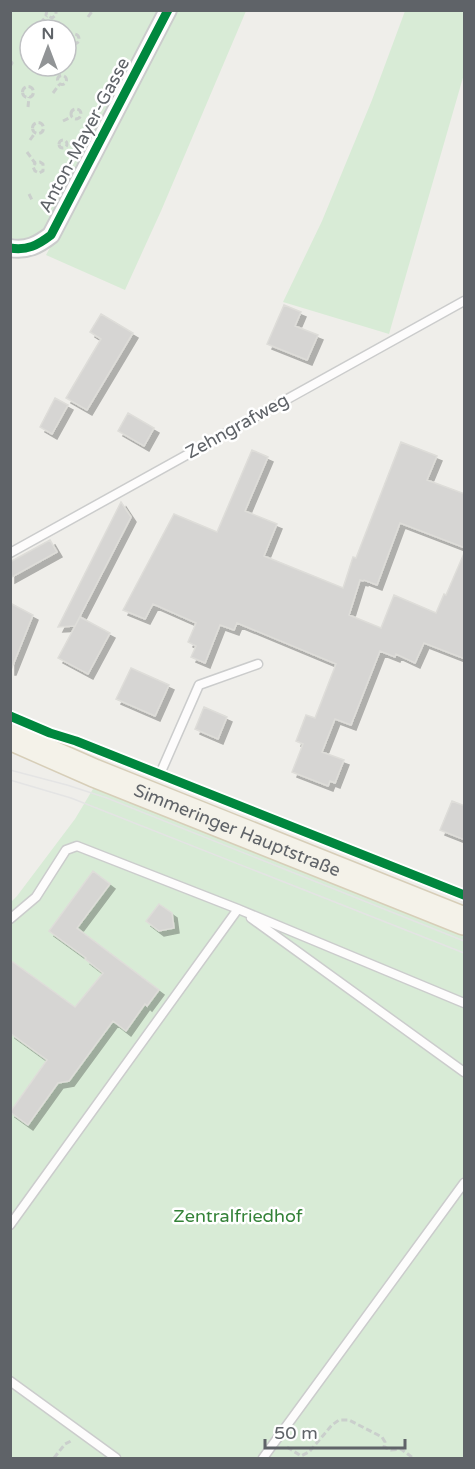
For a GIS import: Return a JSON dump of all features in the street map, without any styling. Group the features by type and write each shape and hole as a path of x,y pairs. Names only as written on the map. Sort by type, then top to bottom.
{"main road":[{"name":"Simmeringer Hauptstraße","path":"10,736 94,773 465,921"}],"street":[{"name":"Anton-Mayer-Gasse","path":"10,248 24,249 39,244 51,235 168,10"}],"lane":[{"name":"Zehngrafweg","path":"10,552 465,301"},
{"path":"160,774 199,685 258,664"},
{"path":"10,920 36,897 66,850 77,846 238,909 465,1003"},
{"path":"238,909 465,1072"},
{"path":"10,1225 238,909"},
{"path":"263,1458 465,1183"},
{"path":"10,1381 116,1458"}],"path":[{"path":"47,10 47,16 50,18 54,18 56,10"},
{"path":"88,17 93,10"},
{"path":"10,60 12,63 10,67"},
{"path":"53,93 59,84"},
{"path":"28,107 29,97"},
{"path":"63,121 71,117"},
{"path":"30,140 35,133"},
{"path":"54,146 59,145"},
{"path":"27,152 35,163"},
{"path":"29,194 32,200"},
{"path":"439,885 465,894"},
{"path":"277,1440 301,1456 309,1452 332,1425 339,1420 349,1420 382,1437 385,1442 384,1447 391,1450 401,1449 413,1458"},
{"path":"54,1458 65,1444 83,1435"}],"green space":[{"path":"13,11 161,11 48,230 32,240 11,242 10,15"},
{"path":"176,11 246,11 125,290 46,255"},
{"path":"405,11 464,11 464,74 389,334 283,302 322,221 372,100"},
{"name":"Zentralfriedhof","path":"96,784 464,931 464,1458 11,1458 11,902 75,819"}],"building":[{"path":"284,305 301,312 295,326 318,335 307,360 267,344"},
{"path":"101,314 133,333 87,410 66,398 101,339 90,332"},
{"path":"55,398 68,405 52,434 40,427"},
{"path":"128,413 154,428 144,446 118,431"},
{"path":"401,442 437,456 427,480 465,494 465,548 400,523 377,585 360,580 349,615 381,628 394,595 436,613 465,551 465,659 424,643 415,663 396,654 395,657 380,651 351,725 335,719 322,752 344,760 335,783 330,781 328,786 292,772 303,744 296,741 306,715 315,718 336,664 237,623 234,630 220,625 205,663 191,657 196,646 188,642 196,623 153,604 145,619 123,610 174,514 217,532 252,450 268,457 245,511 277,524 264,556 343,588 353,557 356,558"},
{"path":"121,502 131,517 75,626 58,627"},
{"path":"50,540 57,552 10,578 10,562"},
{"path":"10,603 33,615 11,670 10,670"},
{"path":"80,617 110,633 88,674 58,658"},
{"path":"131,668 169,685 155,716 116,699"},
{"path":"204,707 227,717 218,739 195,729"},
{"path":"452,801 465,806 465,840 440,830"},
{"path":"93,871 110,884 77,928 159,990 147,1006 145,1004 126,1031 113,1021 69,1081 58,1083 28,1125 10,1112 47,1060 10,1033 10,960 75,1007 103,973 49,931"},
{"path":"159,904 172,913 174,928 159,931 146,921"}],"tram line":[{"path":"10,770 107,798 464,941"},
{"path":"10,780 71,798 464,953"}],"cycle path":[{"path":"10,248 22,249 32,246 51,235 168,10"},
{"path":"10,716 464,895"}]}
